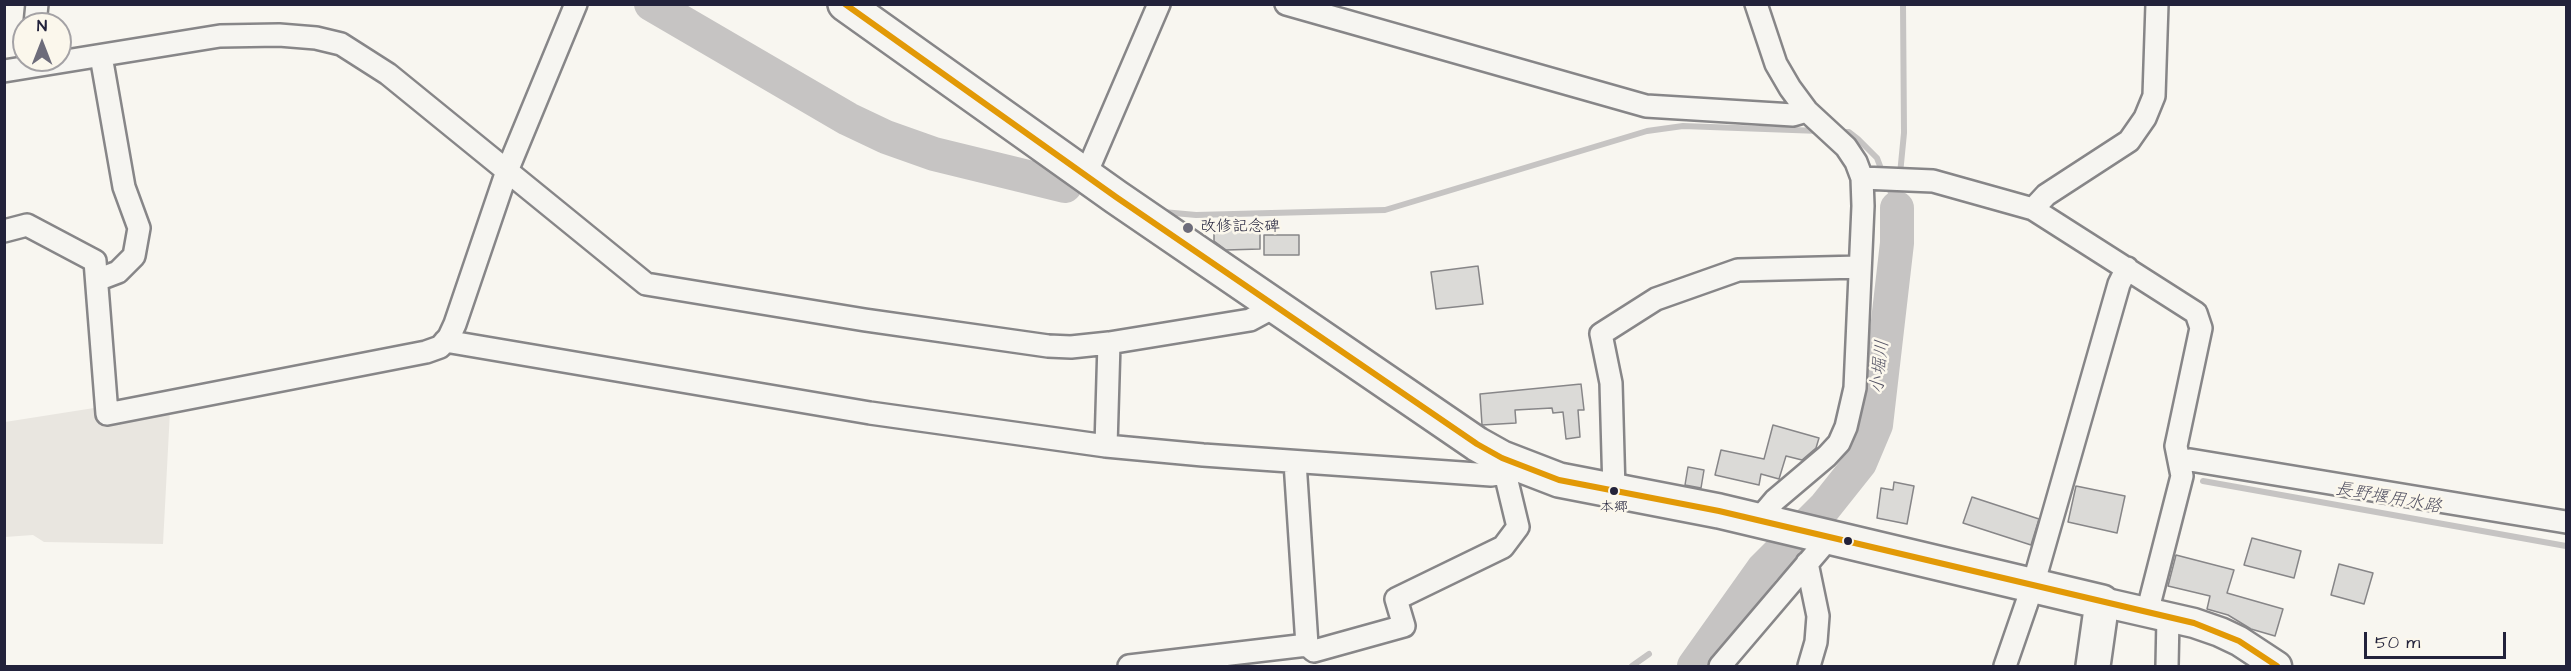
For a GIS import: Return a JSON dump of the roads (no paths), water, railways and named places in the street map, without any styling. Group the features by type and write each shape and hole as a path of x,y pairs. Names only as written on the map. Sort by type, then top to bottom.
{"main road":[{"path":"845,4 1086,174 1516,471 1764,522 1818,545 2033,585 2102,602 2093,666"}],"street":[{"path":"4,231 27,225 95,261 107,414 426,352 440,347 455,324 507,171 576,4"},
{"path":"1086,174 1159,4"},
{"path":"1286,4 1646,106 1814,116"},
{"path":"1756,4 1776,64 1814,116 1838,140 1867,179 1860,267 1855,388 1846,427 1839,443 1827,456 1775,500 1764,522"},
{"path":"2033,209 2046,195 2129,141 2145,118 2154,96 2157,4"},
{"path":"72,59 220,36 279,35 316,38 341,44 388,74 646,284 865,320 1048,346 1071,347 1250,320 1276,306"},
{"path":"97,280 118,272 134,256 139,228 124,187 100,56"},
{"path":"1867,179 1933,181 2033,209 2196,313 2201,328 2176,446 2182,476 2158,615 2167,666"},
{"path":"1614,491 1611,383 1601,334 1656,299 1738,270 1860,267"},
{"path":"2005,666 2033,585 2119,285 2127,268"},
{"path":"445,341 870,413 1106,446 1491,475 1516,471 1518,526 1503,547 1396,599 1404,626 1314,651 1307,645 1296,462"},
{"path":"1106,446 1109,343"},
{"path":"2181,464 2190,460 2566,522"},
{"path":"1720,666 1818,545"},
{"path":"1809,666 1816,642 1818,545"},
{"path":"2102,602 2220,632 2239,640 2277,666"},
{"path":"1129,666 1307,645"}],"waterway":[{"path":"651,4 848,119 886,137 934,154 1065,186"},
{"name":"小堀川","path":"1897,205 1904,133 1903,4"},
{"path":"1163,212 1196,215 1385,210 1647,131 1683,126 1820,131"},
{"path":"1839,132 1849,132 1858,139 1877,158 1883,174"},
{"path":"1887,183 1897,208"},
{"name":"小堀川","path":"1694,666 1763,569 1825,507 1860,463 1876,425 1897,243 1897,208"},
{"name":"長野堰用水路","path":"2203,481 2566,546"},
{"name":"長野堰用水路","path":"1632,666 1649,654"}],"place":[{"name":"改修記念碑","path":"1188,228"},
{"name":"本郷","path":"1614,491"}]}
